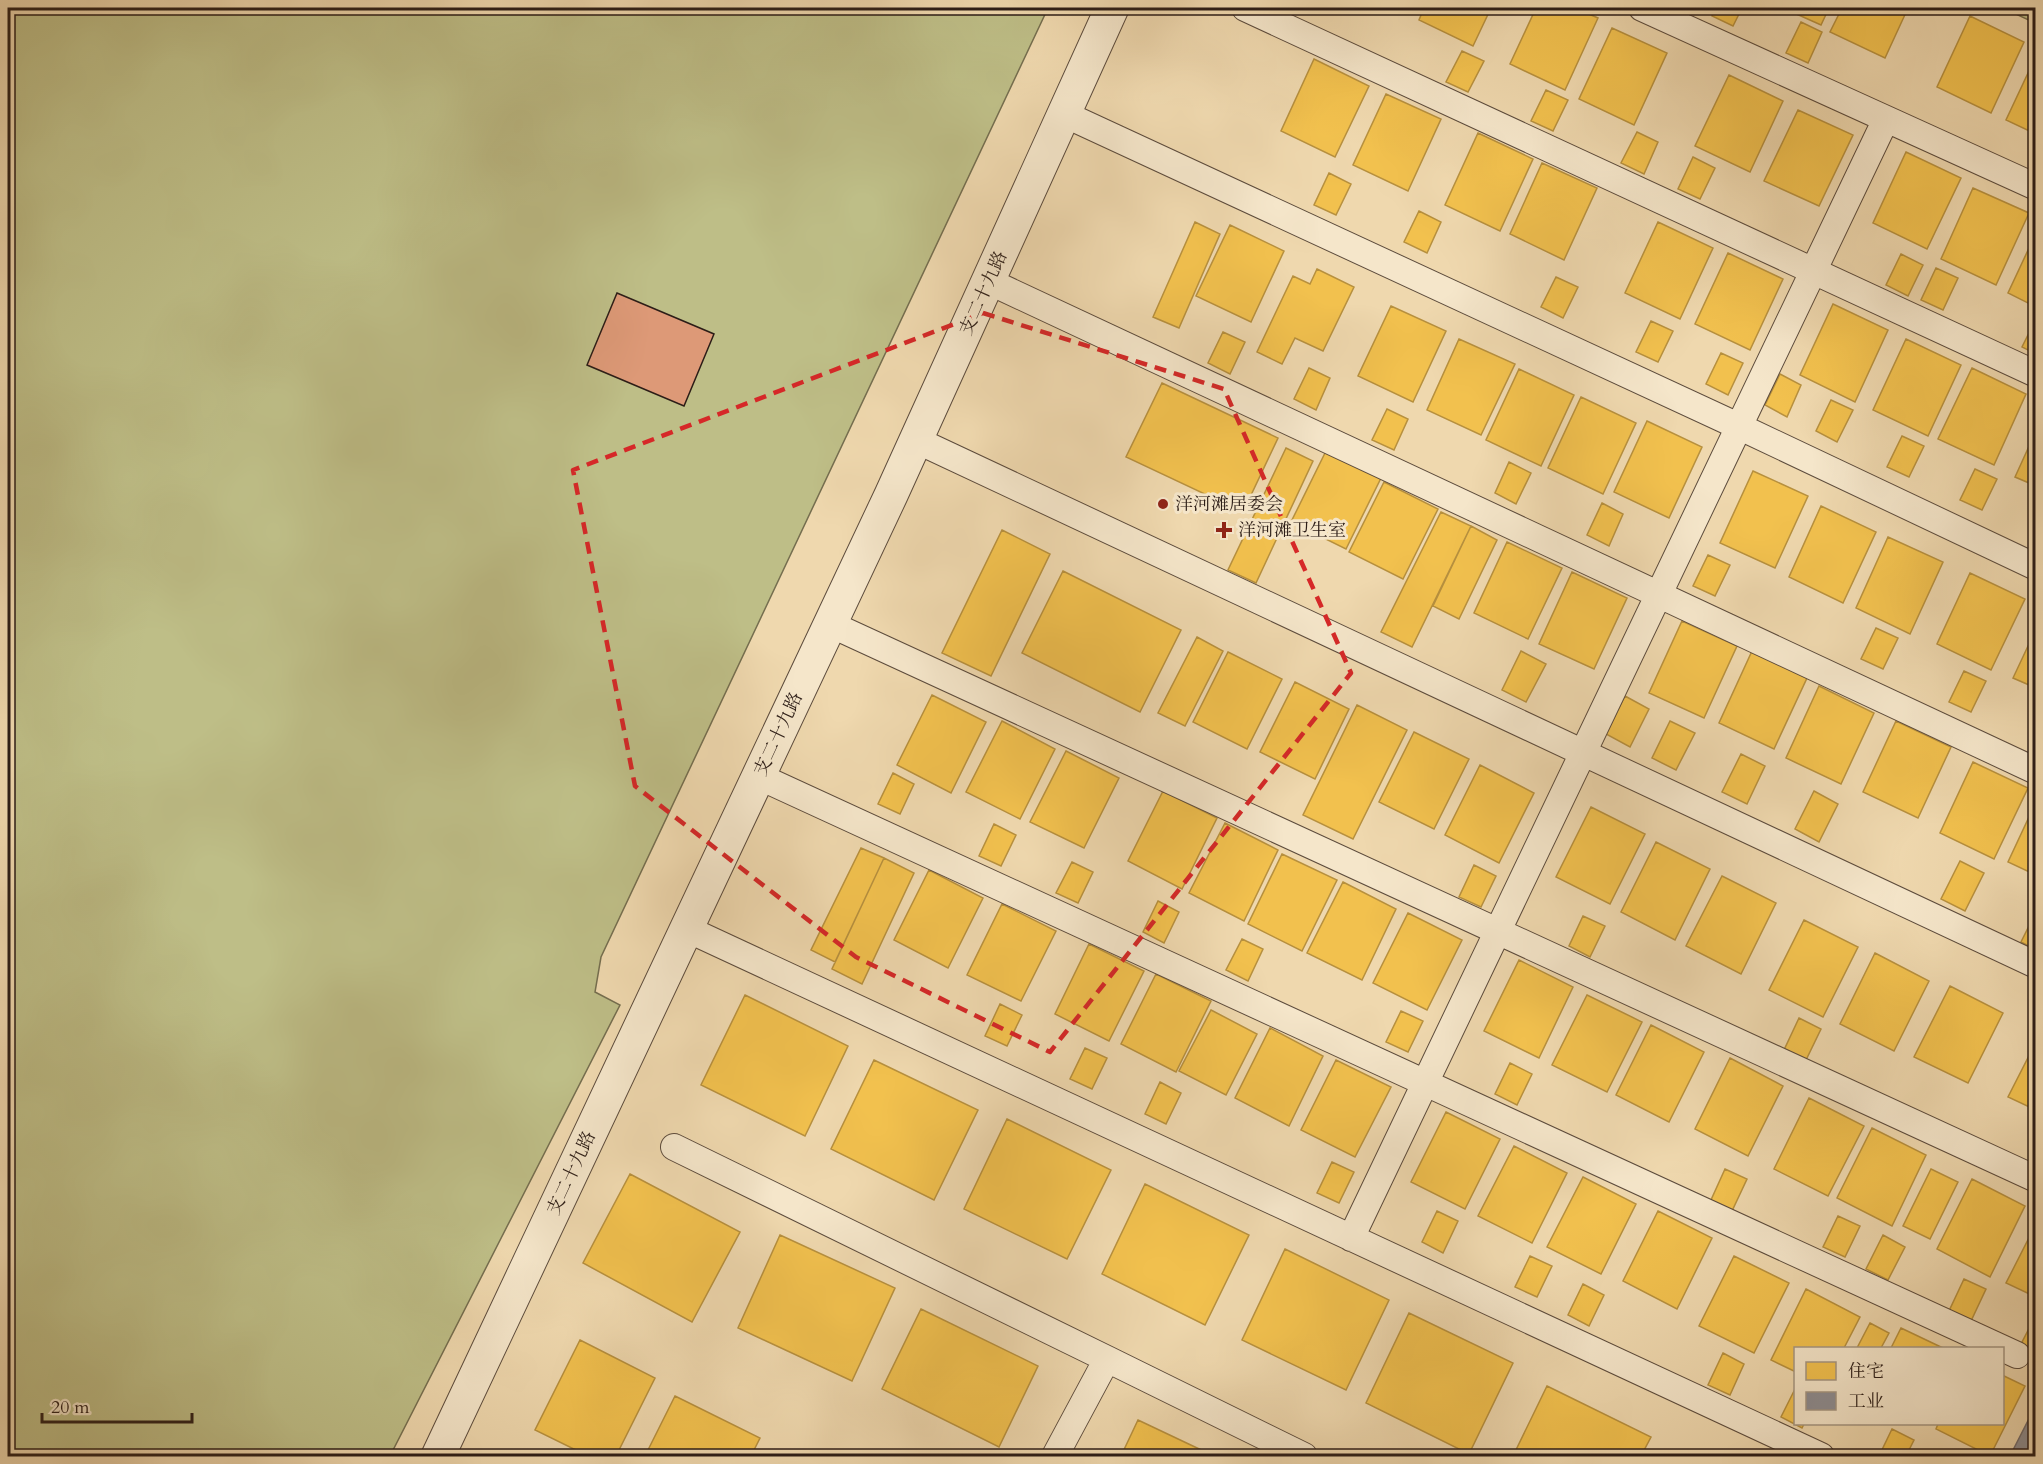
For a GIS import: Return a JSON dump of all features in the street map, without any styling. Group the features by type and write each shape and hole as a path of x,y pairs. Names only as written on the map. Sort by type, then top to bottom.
{"street":[{"name":"支二十九路","path":"438,1456 916,440 1112,8"}],"lane":[{"path":"1245,8 2036,375"},
{"path":"1642,8 2036,188"},
{"path":"1064,114 1738,426 2036,567"},
{"path":"1351,1238 1581,752 1886,119"},
{"path":"988,281 1658,592 2036,771"},
{"path":"916,440 2036,965"},
{"path":"830,624 2036,1179"},
{"path":"758,776 2000,1347"},
{"path":"687,928 1821,1456"},
{"path":"674,1147 1304,1456"},
{"path":"2004,1349 2017,1355"},
{"path":"1055,1456 1107,1359"}],"highlighted area":[{"path":"983,313 1224,389 1351,673 1050,1052 856,957 635,786 573,470"}],"green space":[{"path":"8,8 1048,8 601,957 595,992 620,1005 390,1456 8,1456"},
{"path":"2003,8 2035,8 2035,23"}],"building: 住宅":[{"path":"1424,8 1491,8 1473,46 1419,20"},
{"path":"1536,8 1575,8 1598,18 1565,90 1510,64"},
{"path":"1716,8 1742,8 1733,26 1712,16"},
{"path":"1783,8 1829,8 1821,25"},
{"path":"1842,8 1908,8 1885,58 1830,32"},
{"path":"1970,16 2024,42 1991,113 1937,87"},
{"path":"1801,22 1822,32 1808,63 1786,53"},
{"path":"1612,28 1667,53 1634,125 1579,99"},
{"path":"1462,51 1484,61 1468,92 1446,82"},
{"path":"2036,56 2036,134 2006,120"},
{"path":"1314,59 1369,86 1335,157 1281,131"},
{"path":"1729,75 1783,101 1750,172 1695,146"},
{"path":"1546,90 1568,100 1553,131 1531,121"},
{"path":"1386,94 1441,119 1408,191 1353,165"},
{"path":"1798,110 1853,135 1819,206 1764,181"},
{"path":"1637,132 1658,142 1644,174 1621,163"},
{"path":"1478,133 1533,159 1500,231 1445,205"},
{"path":"1906,152 1961,178 1927,249 1873,223"},
{"path":"1693,157 1715,168 1700,199 1678,189"},
{"path":"1542,163 1597,188 1564,260 1510,234"},
{"path":"1329,173 1351,184 1336,215 1314,205"},
{"path":"1973,188 2029,213 1996,285 1941,259"},
{"path":"1419,211 1441,222 1427,253 1404,242"},
{"path":"1195,222 1220,234 1179,328 1153,317"},
{"path":"1658,222 1713,248 1680,319 1625,293"},
{"path":"1230,225 1284,251 1251,322 1196,296"},
{"path":"2036,233 2036,307 2008,293"},
{"path":"1728,253 1783,279 1750,350 1695,324"},
{"path":"1901,254 1923,265 1908,296 1886,285"},
{"path":"1936,268 1958,278 1943,310 1921,300"},
{"path":"1317,269 1354,287 1323,351 1295,338 1282,364 1257,352 1293,276 1310,284"},
{"path":"1556,277 1578,287 1563,318 1541,307"},
{"path":"1833,304 1888,330 1855,402 1800,375"},
{"path":"1391,306 1446,331 1413,402 1358,376"},
{"path":"2036,319 2036,354 2022,347"},
{"path":"1651,321 1673,331 1658,362 1636,352"},
{"path":"1223,332 1245,342 1230,374 1208,363"},
{"path":"1459,339 1515,364 1481,435 1427,410"},
{"path":"1906,339 1961,365 1928,436 1873,410"},
{"path":"1721,353 1743,363 1728,395 1706,384"},
{"path":"1309,368 1330,378 1316,410 1294,399"},
{"path":"1972,368 2026,394 1994,465 1938,439"},
{"path":"1519,369 1574,395 1541,466 1486,440"},
{"path":"1780,374 1801,385 1787,417 1765,405"},
{"path":"1162,383 1278,438 1243,512 1126,457"},
{"path":"1581,397 1636,423 1603,494 1548,468"},
{"path":"1831,400 1853,410 1837,442 1816,431"},
{"path":"1387,409 1408,419 1394,450 1372,440"},
{"path":"1647,421 1702,447 1669,518 1614,492"},
{"path":"2036,431 2036,486 2015,477"},
{"path":"1902,436 1924,446 1909,477 1887,467"},
{"path":"1286,448 1313,461 1256,583 1228,570"},
{"path":"1326,451 1381,478 1346,549 1291,522"},
{"path":"1509,462 1531,473 1516,504 1495,493"},
{"path":"1975,469 1997,479 1982,510 1960,500"},
{"path":"1753,471 1808,496 1775,568 1720,543"},
{"path":"1384,482 1438,509 1403,579 1349,552"},
{"path":"1602,503 1623,514 1609,546 1587,535"},
{"path":"1821,506 1876,532 1843,603 1789,577"},
{"path":"1441,512 1471,526 1412,647 1381,632"},
{"path":"1471,526 1497,540 1459,619 1433,606"},
{"path":"1002,530 1050,554 991,676 942,653"},
{"path":"1888,537 1943,562 1910,634 1856,608"},
{"path":"1507,542 1562,568 1528,639 1474,613"},
{"path":"1708,555 1730,565 1715,596 1693,586"},
{"path":"1063,571 1181,630 1140,712 1022,653"},
{"path":"1572,572 1627,598 1594,669 1539,644"},
{"path":"1970,573 2025,599 1991,670 1937,644"},
{"path":"1682,621 1737,646 1704,718 1649,693"},
{"path":"1876,628 1898,638 1883,669 1861,659"},
{"path":"2036,629 2036,688 2013,678"},
{"path":"1197,637 1223,651 1185,726 1158,713"},
{"path":"1521,651 1546,664 1526,702 1502,690"},
{"path":"1752,651 1807,678 1774,749 1719,723"},
{"path":"1228,652 1282,679 1247,749 1193,722"},
{"path":"1964,671 1986,681 1971,712 1949,702"},
{"path":"1295,682 1349,709 1315,779 1260,752"},
{"path":"1819,686 1874,713 1841,784 1786,758"},
{"path":"932,695 986,722 951,793 897,765"},
{"path":"1625,696 1649,709 1630,747 1606,734"},
{"path":"1357,705 1407,730 1353,839 1303,815"},
{"path":"1002,721 1055,749 1020,819 966,792"},
{"path":"1670,721 1695,733 1676,770 1652,758"},
{"path":"1896,721 1951,747 1918,818 1863,792"},
{"path":"1414,732 1469,759 1434,829 1379,802"},
{"path":"1066,751 1119,778 1084,848 1030,822"},
{"path":"1741,754 1765,766 1747,804 1722,792"},
{"path":"1973,762 2028,788 1994,859 1940,833"},
{"path":"1480,765 1534,793 1499,863 1445,835"},
{"path":"893,773 914,784 900,814 878,804"},
{"path":"1163,791 1217,818 1182,889 1128,861"},
{"path":"1814,791 1838,804 1819,842 1795,829"},
{"path":"2036,802 2036,875 2008,862"},
{"path":"1591,807 1645,834 1610,904 1556,877"},
{"path":"1225,823 1278,850 1244,921 1189,893"},
{"path":"994,824 1016,835 1001,866 979,856"},
{"path":"1656,842 1710,869 1675,940 1621,912"},
{"path":"861,848 884,858 835,962 811,950"},
{"path":"1282,854 1337,880 1302,951 1248,924"},
{"path":"884,858 914,873 862,984 832,969"},
{"path":"1960,861 1984,873 1965,911 1941,899"},
{"path":"1072,862 1093,872 1078,903 1056,893"},
{"path":"1474,865 1496,876 1481,907 1459,897"},
{"path":"929,870 983,898 948,968 894,940"},
{"path":"1722,876 1776,903 1741,974 1686,946"},
{"path":"1343,882 1396,909 1362,980 1307,953"},
{"path":"1158,901 1179,912 1164,943 1143,932"},
{"path":"1002,904 1056,931 1021,1001 967,975"},
{"path":"2036,912 2036,950 2021,942"},
{"path":"1408,913 1462,940 1427,1010 1373,983"},
{"path":"1583,916 1605,926 1590,957 1569,946"},
{"path":"1804,920 1858,947 1823,1017 1769,990"},
{"path":"1242,939 1263,949 1248,981 1226,970"},
{"path":"1089,944 1144,971 1109,1041 1055,1014"},
{"path":"1875,953 1929,981 1894,1051 1840,1024"},
{"path":"1519,960 1573,987 1539,1058 1484,1031"},
{"path":"1156,974 1211,1001 1176,1072 1121,1044"},
{"path":"1950,986 2003,1013 1968,1083 1914,1057"},
{"path":"745,995 848,1046 805,1136 701,1085"},
{"path":"1587,995 1642,1022 1607,1092 1552,1065"},
{"path":"1000,1004 1022,1015 1007,1046 985,1036"},
{"path":"1211,1010 1257,1034 1226,1095 1179,1071"},
{"path":"1401,1011 1423,1021 1408,1052 1386,1042"},
{"path":"1799,1018 1821,1029 1806,1060 1784,1050"},
{"path":"1651,1025 1704,1052 1669,1122 1616,1095"},
{"path":"1270,1028 1323,1056 1289,1126 1235,1098"},
{"path":"2036,1042 2036,1110 2008,1097"},
{"path":"1085,1048 1107,1058 1092,1089 1070,1079"},
{"path":"1730,1058 1783,1086 1748,1156 1695,1129"},
{"path":"874,1060 978,1110 934,1200 831,1149"},
{"path":"1336,1060 1391,1087 1355,1157 1301,1130"},
{"path":"1510,1063 1532,1074 1517,1105 1495,1094"},
{"path":"1160,1082 1181,1093 1166,1124 1145,1114"},
{"path":"1809,1098 1864,1126 1828,1196 1774,1169"},
{"path":"1446,1112 1500,1139 1465,1209 1411,1182"},
{"path":"1007,1119 1111,1170 1067,1259 964,1209"},
{"path":"1872,1128 1926,1155 1892,1226 1837,1198"},
{"path":"1514,1146 1567,1173 1532,1243 1478,1216"},
{"path":"1332,1162 1354,1172 1339,1203 1317,1193"},
{"path":"1725,1169 1747,1179 1732,1211 1711,1200"},
{"path":"1931,1169 1958,1182 1930,1239 1903,1226"},
{"path":"630,1174 740,1232 692,1322 583,1263"},
{"path":"1583,1177 1636,1204 1601,1274 1547,1247"},
{"path":"1972,1179 2025,1206 1990,1277 1937,1249"},
{"path":"1145,1184 1249,1235 1205,1325 1102,1274"},
{"path":"1437,1211 1458,1221 1443,1253 1422,1242"},
{"path":"1658,1211 1712,1238 1677,1309 1623,1281"},
{"path":"1838,1216 1860,1226 1845,1257 1823,1247"},
{"path":"2036,1224 2036,1297 2006,1283"},
{"path":"780,1235 895,1288 852,1381 738,1328"},
{"path":"1883,1235 1905,1247 1888,1280 1866,1269"},
{"path":"1285,1249 1389,1300 1346,1390 1242,1340"},
{"path":"1530,1256 1552,1266 1537,1297 1515,1287"},
{"path":"1734,1256 1789,1283 1754,1353 1699,1326"},
{"path":"1964,1279 1986,1289 1971,1321 1949,1311"},
{"path":"1583,1284 1604,1295 1589,1326 1568,1315"},
{"path":"1806,1289 1860,1317 1845,1347 1794,1347 1794,1371 1771,1360"},
{"path":"921,1309 1038,1366 999,1447 882,1389"},
{"path":"1409,1313 1513,1363 1469,1454 1366,1403"},
{"path":"2036,1315 2036,1353 2020,1346"},
{"path":"1870,1323 1889,1333 1882,1347 1858,1347"},
{"path":"1901,1328 1941,1347 1892,1347"},
{"path":"580,1340 655,1378 616,1456 588,1456 535,1430"},
{"path":"1723,1353 1744,1364 1730,1395 1708,1385"},
{"path":"2004,1376 2025,1386 1990,1456 1936,1429 1938,1425 2004,1425"},
{"path":"1547,1386 1651,1437 1641,1456 1513,1456"},
{"path":"1794,1391 1794,1424 1781,1417"},
{"path":"675,1396 760,1438 751,1456 645,1456"},
{"path":"1138,1420 1214,1456 1121,1456"},
{"path":"1892,1429 1914,1440 1906,1456 1879,1456"}],"building: 工业":[{"path":"2036,1405 2036,1456 2010,1456"}],"building: 其他":[{"path":"617,293 714,334 684,406 587,365"}],"place":[{"name":"洋河滩居委会","path":"1163,504"},
{"name":"洋河滩卫生室","path":"1224,530"}]}
